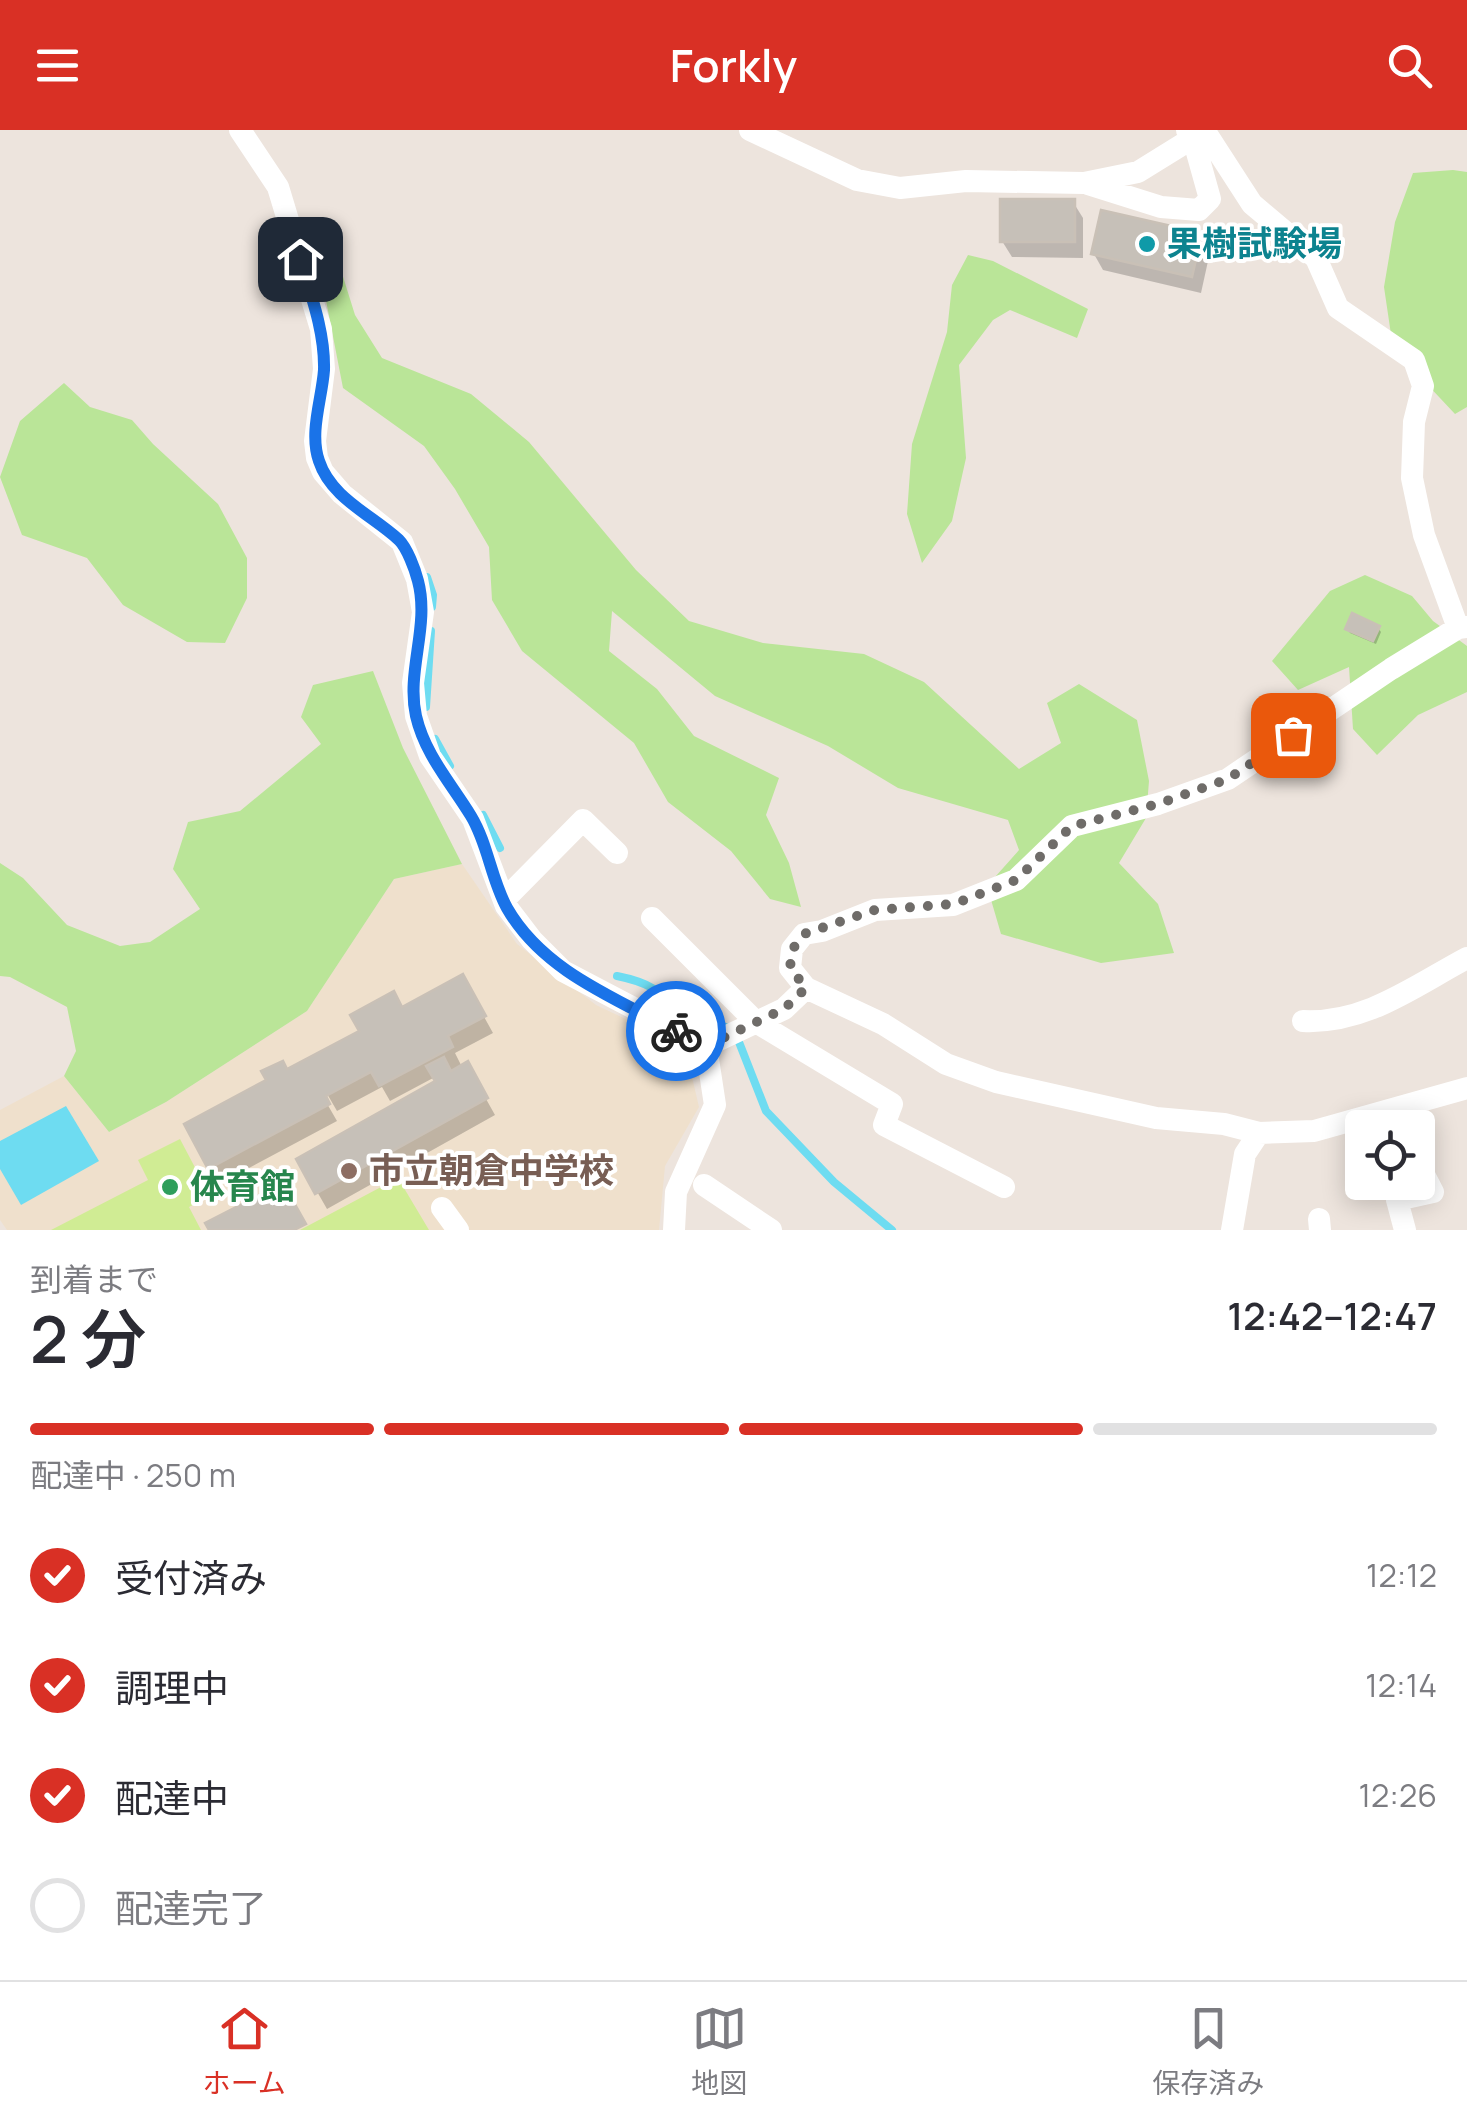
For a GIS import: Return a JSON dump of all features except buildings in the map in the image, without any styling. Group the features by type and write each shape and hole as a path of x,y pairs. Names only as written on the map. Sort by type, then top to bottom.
{"street":[{"path":"240,130 278,186 321,329 324,369 315,441 323,472 342,494 402,542 412,567 423,612 413,683 416,716 430,756 473,819 504,900 532,940 563,971 706,1046"},
{"path":"750,130 857,180 900,188 966,181 1084,183 1138,172 1190,134 1208,136 1252,204 1316,258 1338,308 1414,360 1422,386 1414,422 1412,478 1424,535 1463,628 1391,669 1228,779 1158,804 1072,826 1016,880 954,904 875,910 804,934 792,950 790,968 806,988 883,1024 946,1064 996,1082 1156,1118 1224,1124 1259,1133 1345,1126"},
{"path":"1084,183 1160,207 1200,210 1210,199 1190,134"},
{"path":"504,900 583,820 617,853"},
{"path":"652,918 756,1022 892,1104 884,1125 1004,1187"},
{"path":"1303,1021 1330,1022 1372,1011 1467,958"},
{"path":"706,1046 784,1009 806,988"},
{"path":"674,1230 676,1192 715,1106 706,1046"},
{"path":"1416,1110 1467,1088"},
{"path":"1232,1230 1245,1154 1259,1133"},
{"path":"704,1185 772,1230"},
{"path":"1397,1200 1406,1230"},
{"path":"442,1208 458,1230"}],"shaded area":[{"path":"462,864 517,944 596,1005 685,1047 699,1107 665,1166 659,1230 7,1230 0,1220 0,1110 64,1076 109,1132 166,1102 307,1011 394,879"}],"green space":[{"path":"1467,172 1467,407 1455,414 1393,348 1384,287 1395,222 1413,173"},
{"path":"317,254 340,267 355,315 382,358 471,394 529,442 636,570 689,621 763,643 864,654 924,682 1019,769 1061,743 1047,703 1079,684 1137,720 1149,781 1146,818 1119,863 1158,904 1174,953 1101,963 1001,934 987,886 1019,850 1008,820 898,788 828,746 715,696 612,611 609,651 657,689 694,736 779,778 766,815 789,863 801,907 770,899 731,851 668,802 634,743 522,651 492,600 489,547 455,489 424,446 343,388"},
{"path":"968,255 993,261 1088,309 1077,338 1010,310 993,320 959,365 966,458 952,521 922,563 907,514 912,444 947,332 952,285"},
{"path":"64,383 90,407 132,420 218,504 247,558 247,598 225,643 187,642 123,605 87,558 22,535 0,477 20,421"},
{"path":"1365,575 1412,596 1433,621 1467,646 1467,692 1418,715 1377,755 1353,729 1349,667 1298,690 1272,661 1330,591"},
{"path":"373,671 403,748 462,864 394,879 307,1011 166,1102 109,1132 64,1076 76,1051 67,1007 10,977 0,976 0,863 23,878 67,925 120,946 150,942 200,909 173,869 188,822 240,811 321,744 301,717 313,685"},
{"name":"体育館","path":"180,1139 210,1196 189,1207 201,1230 51,1230 148,1180 138,1160"},
{"path":"398,1178 429,1230 300,1230"}],"water":[{"path":"66,1106 99,1161 21,1205 0,1169 0,1141"}],"waterway":[{"path":"427,577 432,607"},
{"path":"426,707 431,631"},
{"path":"435,739 450,766"},
{"path":"483,815 500,848"},
{"path":"617,976 653,988 680,1015 726,1027"},
{"path":"737,1037 766,1111 834,1182 892,1230"}],"way so far":[{"path":"676,1031 706,1046 784,1009 806,988 790,968 792,950 804,934 875,910 954,904 1016,880 1072,826 1158,804 1228,779 1293,735"}],"place":[{"name":"果樹試験場","path":"1147,244"},
{"name":"市立朝倉中学校","path":"349,1171"},
{"name":"体育館","path":"170,1187"}],"route":[{"path":"300,259 321,329 324,369 315,441 323,472 370,519 402,542 418,579 423,612 413,683 416,716 430,756 473,819 506,906 532,940 563,971 676,1031"}]}
